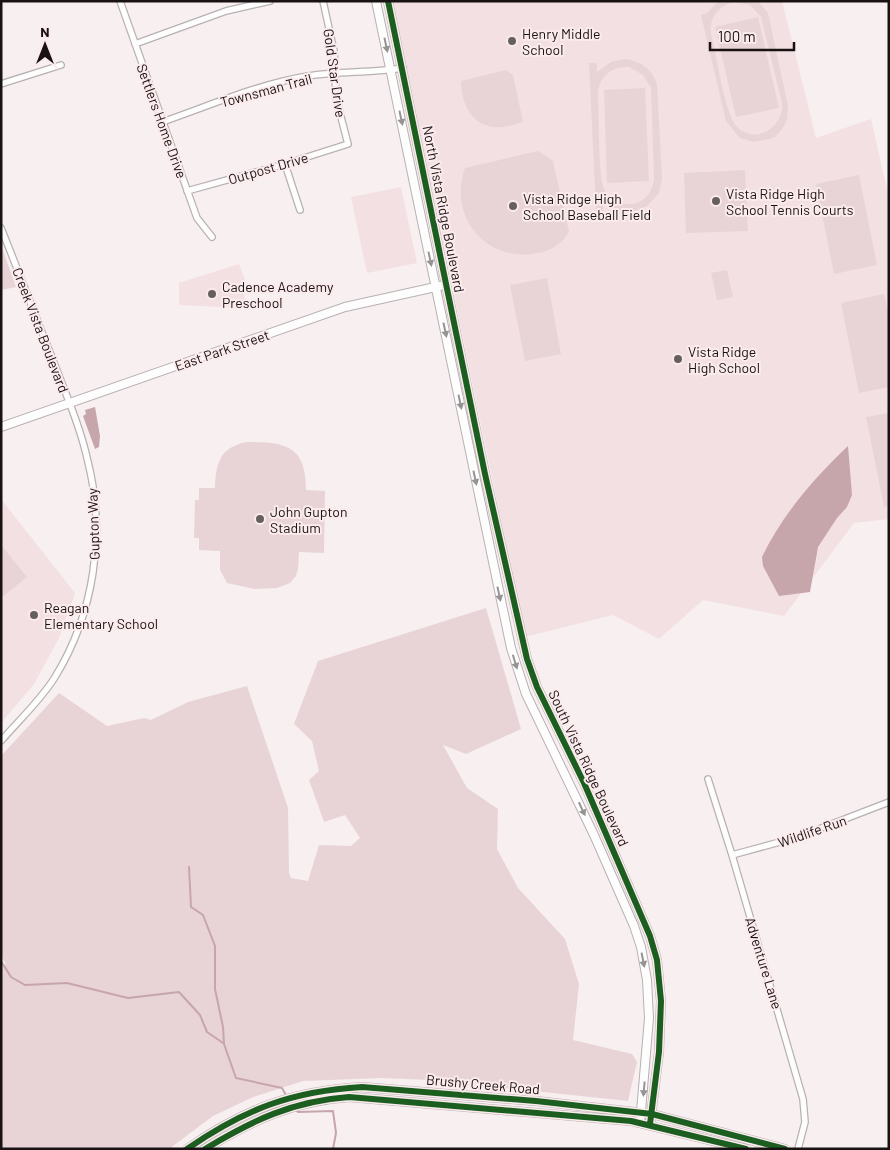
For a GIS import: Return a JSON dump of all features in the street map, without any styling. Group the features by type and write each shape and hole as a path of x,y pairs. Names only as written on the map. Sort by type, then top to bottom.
{"street":[{"name":"Settlers Home Drive","path":"120,1 197,218 212,237"},
{"path":"135,44 226,11 270,1"},
{"name":"Gold Star Drive","path":"323,1 334,51 336,98 348,144"},
{"name":"North Vista Ridge Boulevard","path":"376,1 466,430"},
{"name":"North Vista Ridge Boulevard","path":"388,1 474,421"},
{"path":"1,84 61,65"},
{"name":"Townsman Trail","path":"162,122 260,88 308,76 403,68"},
{"name":"Outpost Drive","path":"187,191 285,164 348,144"},
{"path":"285,164 300,210"},
{"name":"Creek Vista Boulevard","path":"1,228 70,403"},
{"name":"East Park Street","path":"1,427 345,307 446,284"},
{"name":"Gupton Way","path":"1,741 54,679 74,640 88,600 93,577 96,539 91,477 85,448 70,403"},
{"name":"South Vista Ridge Boulevard","path":"474,421 527,659 537,687 584,783 641,911 657,960 661,1001 661,1034 650,1124"},
{"name":"South Vista Ridge Boulevard","path":"466,430 516,666 526,694 614,880 641,947 647,980 649,1018 640,1123"},
{"name":"Adventure Lane","path":"708,779 804,1099 805,1122 798,1149"},
{"name":"Wildlife Run","path":"732,855 806,834 889,802"},
{"name":"Brushy Creek Road","path":"187,1149 221,1125 270,1103 299,1095 348,1088 411,1091 652,1114 693,1123 785,1149"},
{"path":"410,1102 411,1091"},
{"name":"Brushy Creek Road","path":"205,1149 237,1130 280,1110 333,1098 373,1098 576,1115 650,1124 746,1149"}],"shaded area":[{"name":"Vista Ridge High School","path":"393,1 782,1 816,138 871,119 889,198 889,519 854,523 784,616 703,600 659,639 613,615 525,637"},
{"path":"718,1 758,1 768,13 788,106 787,119 783,128 775,137 754,142 740,138 726,121 701,15 707,13","holes":["735,2 750,5 761,17 782,103 781,113 777,121 764,133 756,135 747,134 739,129 733,121 723,92 711,34 713,17 724,6"]},
{"path":"758,17 779,108 736,117 715,27"},
{"path":"625,59 641,64 649,70 657,84 662,179 659,193 647,206 634,211 617,210 603,201 603,211 596,211 589,63 597,63 597,72 611,62","holes":["629,67 643,75 651,88 654,179 647,197 637,203 627,204 618,202 610,197 604,189 602,182 598,94 601,82 612,70"]},
{"path":"506,70 513,75 523,122 503,127 484,125 471,114 467,107 463,99 461,81"},
{"path":"645,88 649,181 607,183 604,90"},
{"name":"Vista Ridge High School Baseball Field","path":"538,151 553,161 569,232 557,245 543,252 514,254 498,250 485,242 466,217 461,202 461,185 465,168"},
{"name":"Vista Ridge High School Tennis Courts","path":"745,170 748,231 686,233 684,173"},
{"path":"859,175 877,265 834,274 816,184"},
{"path":"401,187 417,263 367,273 351,197"},
{"path":"1,245 16,287 1,290"},
{"name":"Cadence Academy Preschool","path":"239,264 245,280 244,308 179,305 179,283"},
{"path":"727,270 733,297 717,300 711,273"},
{"path":"547,278 561,354 525,361 510,285"},
{"path":"884,294 889,317 889,387 859,393 841,303"},
{"path":"95,407 100,436 99,447 95,449 83,416 86,414 85,410"},
{"path":"889,413 889,506 884,507 866,417"},
{"name":"John Gupton Stadium","path":"246,442 272,443 291,449 302,464 306,490 325,491 324,553 299,552 296,576 290,583 277,588 254,589 227,583 220,570 220,551 199,550 199,538 194,538 195,500 199,500 199,488 215,488 216,472 221,458 230,448"},
{"path":"848,446 852,495 847,507 837,518 818,547 810,592 779,596 763,566 762,557 779,526 800,497"},
{"name":"Reagan Elementary School","path":"1,499 75,593 59,638 34,684 1,723"},
{"path":"1,545 27,577 1,598"},
{"path":"486,608 521,729 466,754 443,745 467,788 498,809 497,849 518,888 565,939 579,984 573,1040 632,1054 637,1062 628,1101 429,1080 382,1078 303,1081 253,1097 213,1116 169,1149 1,1149 1,968 6,964 1,956 1,756 59,693 107,726 144,718 151,720 188,702 247,686 288,808 289,873 291,878 308,881 319,845 351,846 360,838 345,815 324,822 309,780 319,771 312,741 294,724 318,661"}],"waterway":[{"path":"189,867 191,907 203,915 215,946 215,989 223,1027 224,1044 236,1078 282,1088 287,1097"},
{"path":"1,961 11,977 25,985 67,983 128,998 179,992 200,1015 207,1032 223,1043"},
{"path":"295,1110 298,1112 333,1111 336,1133 333,1149"}],"cycle path":[{"path":"388,1 485,474 527,659 537,687 584,783 650,936 657,960 661,1001 659,1052 650,1124"},
{"path":"187,1149 229,1123 270,1104 313,1093 362,1087 536,1101 652,1114 785,1149"},
{"path":"205,1149 240,1129 274,1114 310,1103 349,1097 631,1121 746,1149"}],"place":[{"name":"Henry Middle School","path":"512,41"},
{"name":"Vista Ridge High School Tennis Courts","path":"716,201"},
{"name":"Vista Ridge High School Baseball Field","path":"513,206"},
{"name":"Cadence Academy Preschool","path":"212,294"},
{"name":"Vista Ridge High School","path":"678,359"},
{"name":"John Gupton Stadium","path":"260,519"},
{"name":"Reagan Elementary School","path":"34,615"}]}
